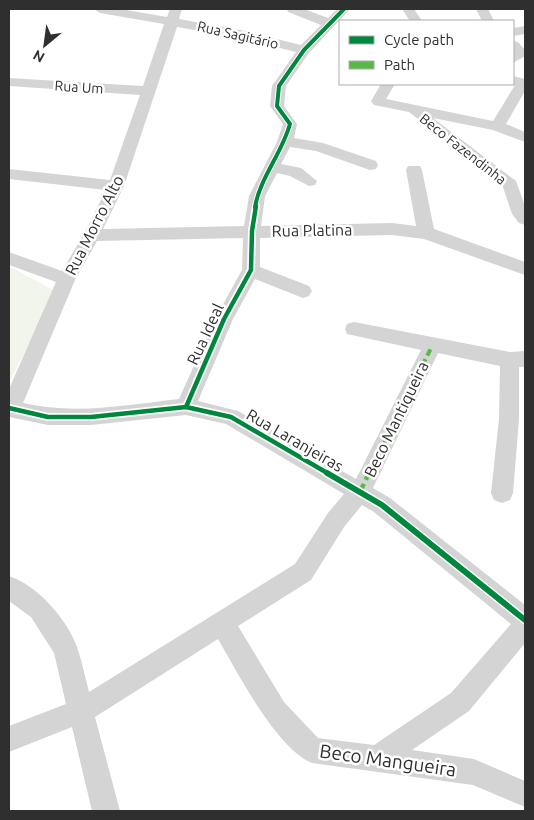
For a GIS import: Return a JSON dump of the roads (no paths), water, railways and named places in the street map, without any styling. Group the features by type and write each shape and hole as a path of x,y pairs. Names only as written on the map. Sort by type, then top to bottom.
{"street":[{"name":"Rua Sagitário","path":"100,9 174,15 304,50"},
{"path":"293,9 330,23"},
{"name":"Rua Ideal","path":"186,407 224,318 251,270 252,230 257,196 285,142 290,124 277,106 279,86 304,50 344,9"},
{"path":"408,9 415,20"},
{"name":"Rua Morro Alto","path":"9,408 66,279 92,235 116,186 174,15"},
{"path":"514,46 522,53 514,58"},
{"path":"497,126 523,84 514,80"},
{"name":"Rua Um","path":"9,82 148,91"},
{"path":"387,85 378,100 497,126 525,137"},
{"name":"Beco Fazendinha","path":"411,108 478,158 510,185 520,214 525,219"},
{"path":"285,142 318,146 370,165"},
{"path":"272,167 295,172 309,181"},
{"path":"414,170 426,233"},
{"path":"9,174 116,186"},
{"name":"Rua Platina","path":"92,235 252,230 392,229 426,233 525,268"},
{"path":"9,258 66,279"},
{"path":"251,270 304,291"},
{"path":"354,329 432,346 518,360 517,421 502,493"},
{"name":"Beco Mantiqueira","path":"360,492 432,346"},
{"name":"Rua Laranjeiras","path":"9,408 48,417 90,417 186,407 231,417 360,492 411,527 525,620"},
{"path":"9,739 81,711 303,572 336,520 360,492"},
{"path":"9,587 39,608 65,648 106,811"},
{"name":"Beco Mangueira","path":"222,623 275,711 312,750 474,772 525,794"},
{"path":"378,758 460,702 525,625"}]}
